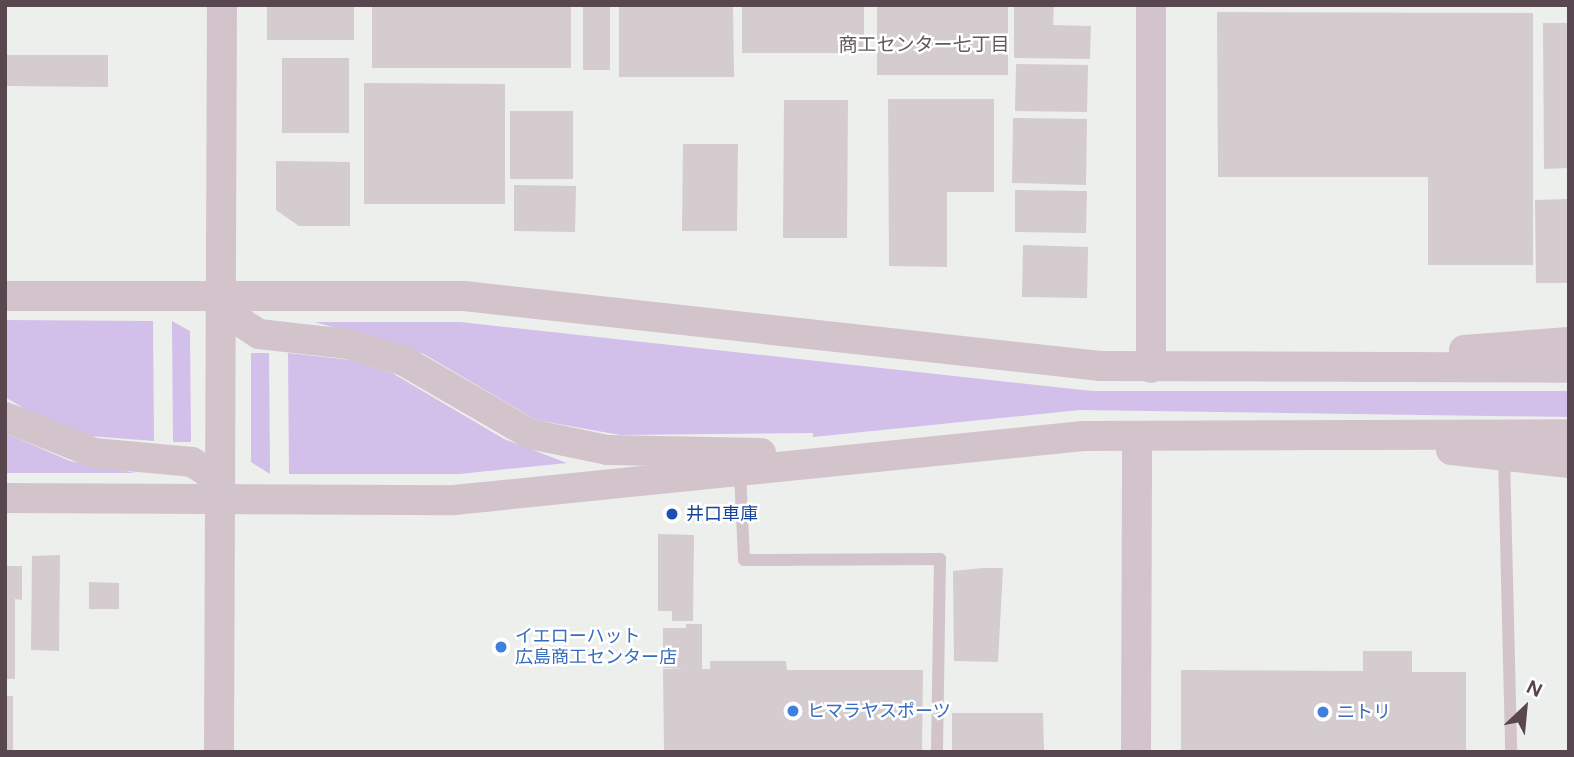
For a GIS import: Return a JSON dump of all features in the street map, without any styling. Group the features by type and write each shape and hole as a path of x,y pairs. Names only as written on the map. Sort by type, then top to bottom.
{"street":[{"path":"219,752 222,5"},
{"path":"1151,5 1152,368"},
{"path":"5,296 464,296 1152,368 1265,365 1569,368"},
{"path":"222,296 259,334 348,344 404,361 501,421 568,445 878,457"},
{"path":"1265,365 1569,342"},
{"path":"5,417 94,453 192,462 209,473 219,499"},
{"path":"5,498 454,500 878,457 1137,436 1288,432 1569,434"},
{"path":"1288,432 1569,463"},
{"path":"1136,752 1137,436"}],"lane":[{"path":"1504,456 1511,752"},
{"path":"740,471 744,559 940,559 937,752"}],"shaded area":[{"path":"5,320 153,321 154,441 90,436 43,420 5,397"},
{"path":"172,321 190,331 191,442 173,442"},
{"path":"315,322 460,322 1092,391 1569,391 1569,417 1080,410 813,437 813,433 620,435 536,420 424,354"},
{"path":"251,353 269,353 270,474 251,462"},
{"path":"288,353 351,360 392,373 504,439 567,463 459,474 289,474"},
{"path":"5,433 70,461 136,473 5,473"}],"building":[{"path":"267,5 354,5 354,40 267,40"},
{"path":"372,5 571,5 571,68 372,68"},
{"path":"619,5 733,5 734,77 619,77"},
{"path":"742,5 864,5 864,53 742,53"},
{"path":"877,5 1008,5 1008,75 877,75"},
{"path":"1014,5 1054,5 1053,25 1091,26 1090,59 1014,58"},
{"path":"583,6 610,6 610,70 583,70"},
{"path":"1217,12 1533,13 1533,265 1428,265 1428,177 1218,177"},
{"path":"1543,23 1569,23 1569,168 1544,169"},
{"path":"5,55 108,55 108,87 5,86"},
{"path":"282,58 349,58 349,133 282,133"},
{"path":"1016,64 1088,65 1087,112 1015,111"},
{"path":"364,83 505,84 505,204 364,204"},
{"path":"888,99 994,99 994,192 947,192 947,267 889,266"},
{"path":"784,100 848,100 847,238 783,238"},
{"path":"510,111 573,111 573,179 510,179"},
{"path":"1013,118 1087,119 1086,185 1012,183"},
{"path":"683,144 738,144 737,231 682,231"},
{"path":"276,161 350,162 350,226 299,226 276,210"},
{"path":"514,185 576,186 575,232 514,231"},
{"path":"1015,190 1087,191 1086,233 1015,232"},
{"path":"1569,199 1569,283 1536,283 1535,200"},
{"path":"1023,245 1088,247 1087,298 1022,297"},
{"path":"658,534 694,535 693,621 672,621 672,611 658,611"},
{"path":"60,555 59,651 31,650 32,556"},
{"path":"5,566 22,566 22,600 15,599 15,679 5,679"},
{"path":"1003,568 998,662 954,661 953,571"},
{"path":"89,582 119,583 119,609 89,609"},
{"name":"ヒマラヤスポーツ","path":"686,624 702,624 702,669 710,669 710,661 786,661 787,670 923,670 922,752 664,752 663,669 686,668 663,668 663,628 686,628"},
{"name":"ニトリ","path":"1363,651 1412,651 1412,672 1466,672 1466,752 1181,752 1181,670 1363,671"},
{"path":"5,696 13,696 13,752 5,752"},
{"path":"952,713 1043,713 1044,752 952,752"}],"place":[{"name":"井口車庫","path":"672,514"},
{"name":"イエローハット 広島商工センター店","path":"501,647"},
{"name":"ヒマラヤスポーツ","path":"793,711"},
{"name":"ニトリ","path":"1323,712"}],"district":[{"name":"商工センター七丁目","path":"924,45"}]}
